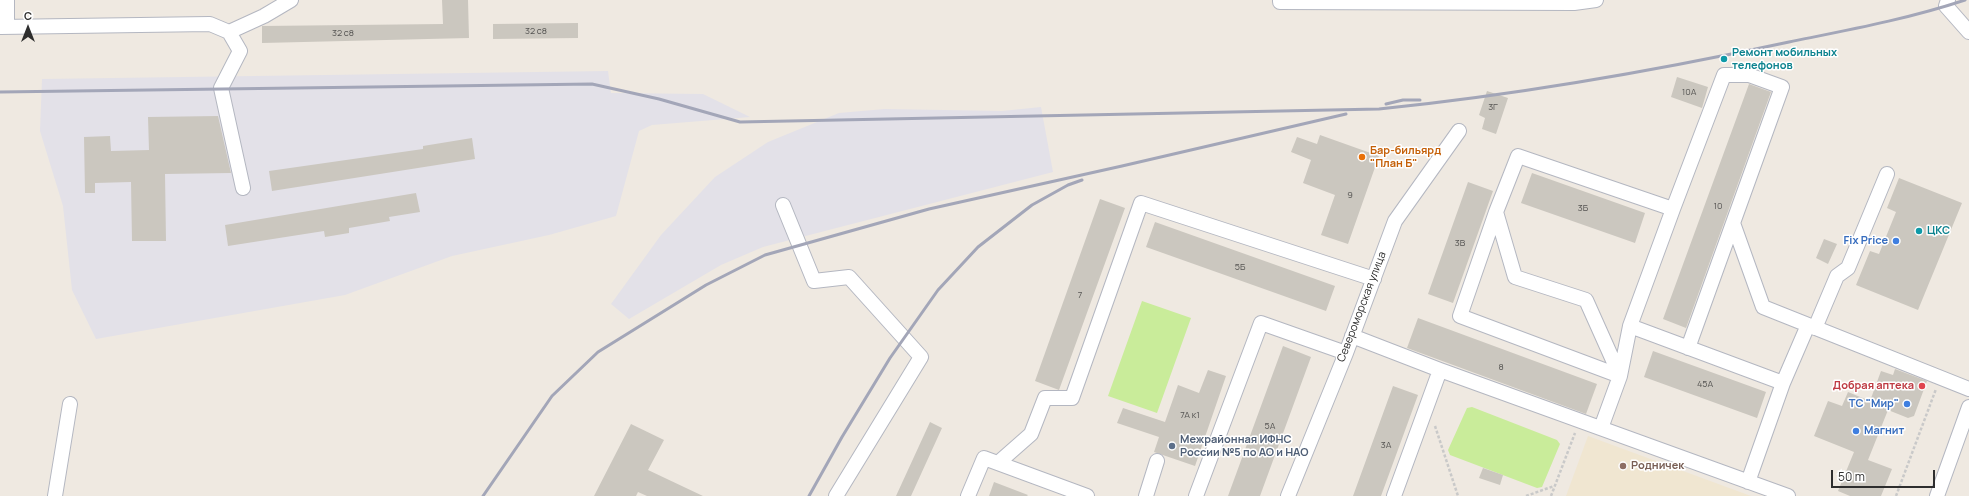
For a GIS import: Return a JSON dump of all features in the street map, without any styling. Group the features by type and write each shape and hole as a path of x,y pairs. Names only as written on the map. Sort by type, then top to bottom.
{"street":[{"path":"7,0 4,27 210,24 229,32 240,51 221,88 242,188"},
{"path":"229,32 264,16 291,0"},
{"path":"1280,0 1280,2 1596,0"},
{"path":"1948,0 1946,6 1969,32"},
{"path":"1601,428 1620,376 1630,326 1724,75 1749,75 1782,87 1688,348"},
{"name":"Североморская улица","path":"1288,496 1346,353 1395,221 1459,131"},
{"path":"1620,376 1460,316 1496,212 1518,156 1673,209"},
{"path":"1748,482 1783,383 1837,276 1848,268 1887,174"},
{"path":"998,463 1031,434 1045,398 1072,398 1141,203 1374,279"},
{"path":"783,205 814,281 849,277 921,357 836,496"},
{"path":"1496,212 1515,277 1586,300 1620,376"},
{"path":"1733,223 1764,307 1969,389"},
{"path":"1196,496 1261,323 1346,353"},
{"path":"1630,326 1783,383"},
{"path":"1352,336 1440,370 1788,496"},
{"path":"1394,496 1440,370"},
{"path":"55,496 70,404"},
{"path":"1937,496 1969,407"},
{"path":"968,496 984,458 1087,496"},
{"path":"1146,496 1157,462"}],"path":[{"path":"1896,496 1940,377"},
{"path":"1427,405 1458,496"},
{"path":"1551,496 1579,421"},
{"path":"1526,496 1555,486"}],"shaded area":[{"path":"608,71 611,93 703,94 750,117 652,125 639,131 616,216 549,235 452,256 345,295 96,339 72,290 63,206 40,131 42,79"},
{"path":"1041,107 1053,172 763,247 721,265 629,319 611,304 661,235 715,177 768,142 839,113 885,109 1002,111"},
{"name":"Родничек","path":"1588,436 1751,496 1566,496"}],"green space":[{"path":"1142,301 1191,318 1157,413 1108,396"},
{"path":"1472,407 1557,440 1560,444 1542,487 1537,488 1450,455 1448,450 1467,408"}],"building":[{"path":"442,0 468,0 469,38 262,43 262,26 443,24"},
{"path":"578,23 578,38 493,39 493,24"},
{"path":"1677,77 1708,87 1702,108 1671,97"},
{"path":"1749,84 1771,92 1686,328 1663,319"},
{"path":"1487,91 1508,98 1496,134 1482,129 1485,118 1479,115"},
{"path":"218,116 231,173 165,174 166,241 132,241 131,182 95,183 95,193 85,193 84,137 110,136 111,151 149,150 148,117"},
{"path":"1320,135 1379,156 1348,244 1321,235 1335,195 1303,183 1311,160 1291,152 1297,137 1317,144"},
{"path":"472,138 475,159 272,191 269,171 423,149 423,146"},
{"path":"1532,173 1645,213 1635,243 1521,203"},
{"name":"ЦКС","path":"1899,178 1962,203 1918,310 1856,285 1870,251 1879,254 1896,212 1887,208"},
{"path":"1468,182 1493,191 1453,303 1428,294"},
{"path":"416,193 420,212 389,217 390,221 349,228 349,233 325,237 324,231 228,246 225,225"},
{"path":"1100,199 1125,208 1059,390 1035,381"},
{"path":"1155,222 1335,286 1326,311 1146,247"},
{"path":"1824,239 1837,244 1828,264 1816,258"},
{"path":"1418,318 1597,384 1586,414 1407,348"},
{"path":"1283,346 1311,357 1260,496 1228,496"},
{"path":"1653,351 1766,392 1757,418 1644,377"},
{"path":"1895,369 1927,381 1914,416 1908,418 1888,410 1868,460 1892,469 1881,496 1850,496 1838,491 1854,452 1814,436 1828,401 1842,406 1848,392 1870,401 1881,371 1893,375"},
{"path":"1208,370 1226,376 1195,466 1154,452 1159,437 1117,423 1123,408 1165,422 1178,385 1199,393"},
{"path":"1393,386 1418,395 1381,496 1353,496"},
{"path":"930,422 942,428 911,496 896,496"},
{"path":"631,424 664,440 648,470 703,496 647,496 638,492 636,496 594,496"},
{"path":"1483,468 1503,475 1500,485 1479,478"},
{"path":"994,482 1028,495 989,496"}],"railway":[{"path":"0,92 592,84 659,99 740,122 1379,109 1482,97 1687,63 1878,24 1965,0"},
{"path":"1386,104 1403,100 1420,100"},
{"path":"483,496 552,396 598,352 706,285 765,255 929,209 1346,114"},
{"path":"809,496 842,437 890,358 938,290 978,247 1032,205 1068,185 1082,180"}],"place":[{"name":"Ремонт мобильных телефонов","path":"1724,59"},
{"name":"Бар-бильярд \"План Б\"","path":"1362,157"},
{"name":"ЦКС","path":"1919,231"},
{"name":"Fix Price","path":"1896,241"},
{"name":"Добрая аптека","path":"1922,386"},
{"name":"ТС \"Мир\"","path":"1907,404"},
{"name":"Магнит","path":"1856,431"},
{"name":"Межрайонная ИФНС России №5 по АО и НАО","path":"1172,446"},
{"name":"Родничек","path":"1623,466"}]}
